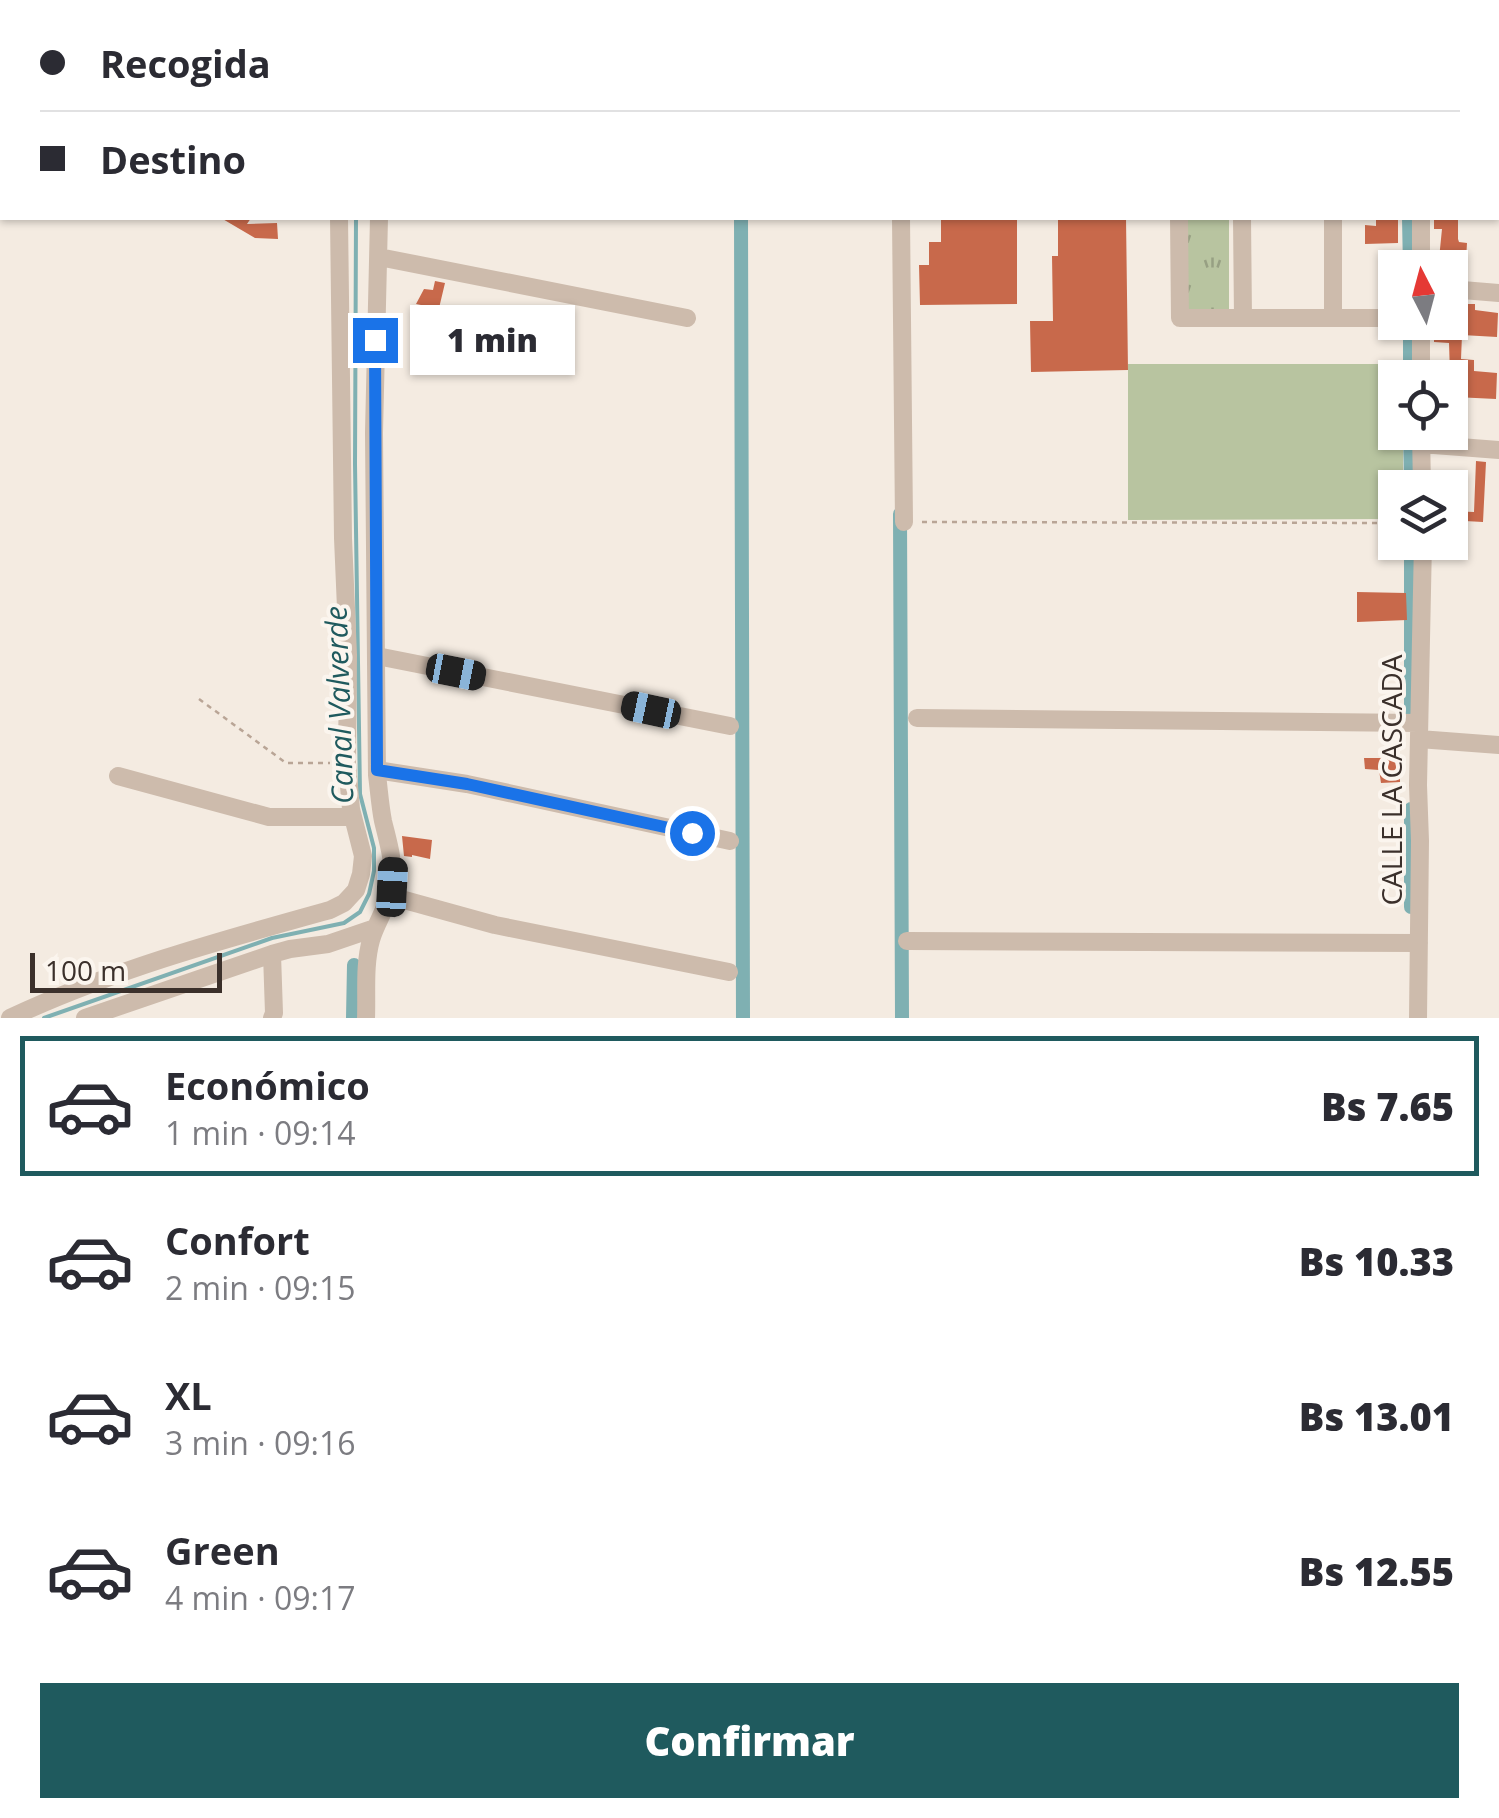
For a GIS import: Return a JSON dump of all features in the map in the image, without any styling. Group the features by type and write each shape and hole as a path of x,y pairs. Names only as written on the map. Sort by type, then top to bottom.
{"street":[{"path":"10,1018 50,999 192,950 330,910 356,890 363,856 348,788 347,763 339,220"},
{"path":"366,1018 370,947 390,896 393,866 377,770 374,434 379,220"},
{"path":"901,220 904,522"},
{"path":"1179,220 1180,318 1378,318"},
{"path":"1242,220 1243,318"},
{"path":"1333,220 1333,318"},
{"path":"1421,220 1421,250"},
{"path":"378,257 687,318"},
{"path":"1468,290 1499,293"},
{"path":"1468,445 1499,450"},
{"name":"CALLE LA CASCADA","path":"1418,1018 1423,560"},
{"path":"377,656 730,726"},
{"path":"917,718 1419,731 1499,745"},
{"path":"377,770 467,784 730,841"},
{"path":"118,776 269,818 353,817"},
{"path":"390,896 496,925 729,972"},
{"path":"85,1018 290,948 328,944 376,928"},
{"path":"907,942 1419,943"},
{"path":"272,954 272,1018"}],"path":[{"path":"904,522 1378,523"},
{"path":"200,699 286,763 347,763"}],"green space":[{"path":"1186,220 1229,220 1229,309 1186,309"},
{"path":"1128,364 1378,364 1378,450 1403,450 1403,470 1378,470 1378,519 1128,520"}],"building":[{"path":"224,220 277,223 278,239 255,238"},
{"path":"941,220 1017,220 1017,304 920,305 919,265 929,265 929,242 941,242"},
{"path":"1058,220 1126,220 1128,370 1031,372 1030,321 1053,321 1052,256 1058,256"},
{"path":"1376,220 1398,220 1398,243 1365,244 1365,225 1376,226"},
{"path":"1434,220 1458,220 1458,239 1467,243 1467,250 1440,250 1442,229 1434,229"},
{"path":"435,281 445,283 435,325 418,322 421,305 416,304 424,289 433,290"},
{"path":"1468,304 1475,304 1475,310 1498,313 1497,337 1468,335"},
{"path":"551,307 570,313 565,338 546,335"},
{"path":"1462,340 1461,359 1474,360 1474,371 1497,373 1496,399 1468,398 1468,360 1450,360 1449,343 1434,342"},
{"path":"1476,461 1486,462 1483,522 1468,521 1468,512 1474,512"},
{"path":"1357,592 1406,593 1407,620 1357,622"},
{"path":"1364,758 1400,758 1400,782 1381,783 1379,770 1365,769"},
{"path":"402,836 432,840 430,859 404,856"}],"waterway":[{"name":"Canal Valverde","path":"44,1018 272,938 344,923 360,912 369,894 374,848 360,794 356,220"},
{"path":"741,220 743,1018"},
{"path":"1409,220 1410,250"},
{"path":"1410,340 1410,360"},
{"path":"1410,450 1411,470"},
{"path":"900,514 902,1018"},
{"path":"1411,560 1411,717"},
{"path":"1411,809 1411,907"},
{"path":"353,1018 354,965"}],"route":[{"path":"375,340 377,770 467,784 692,833"}]}
